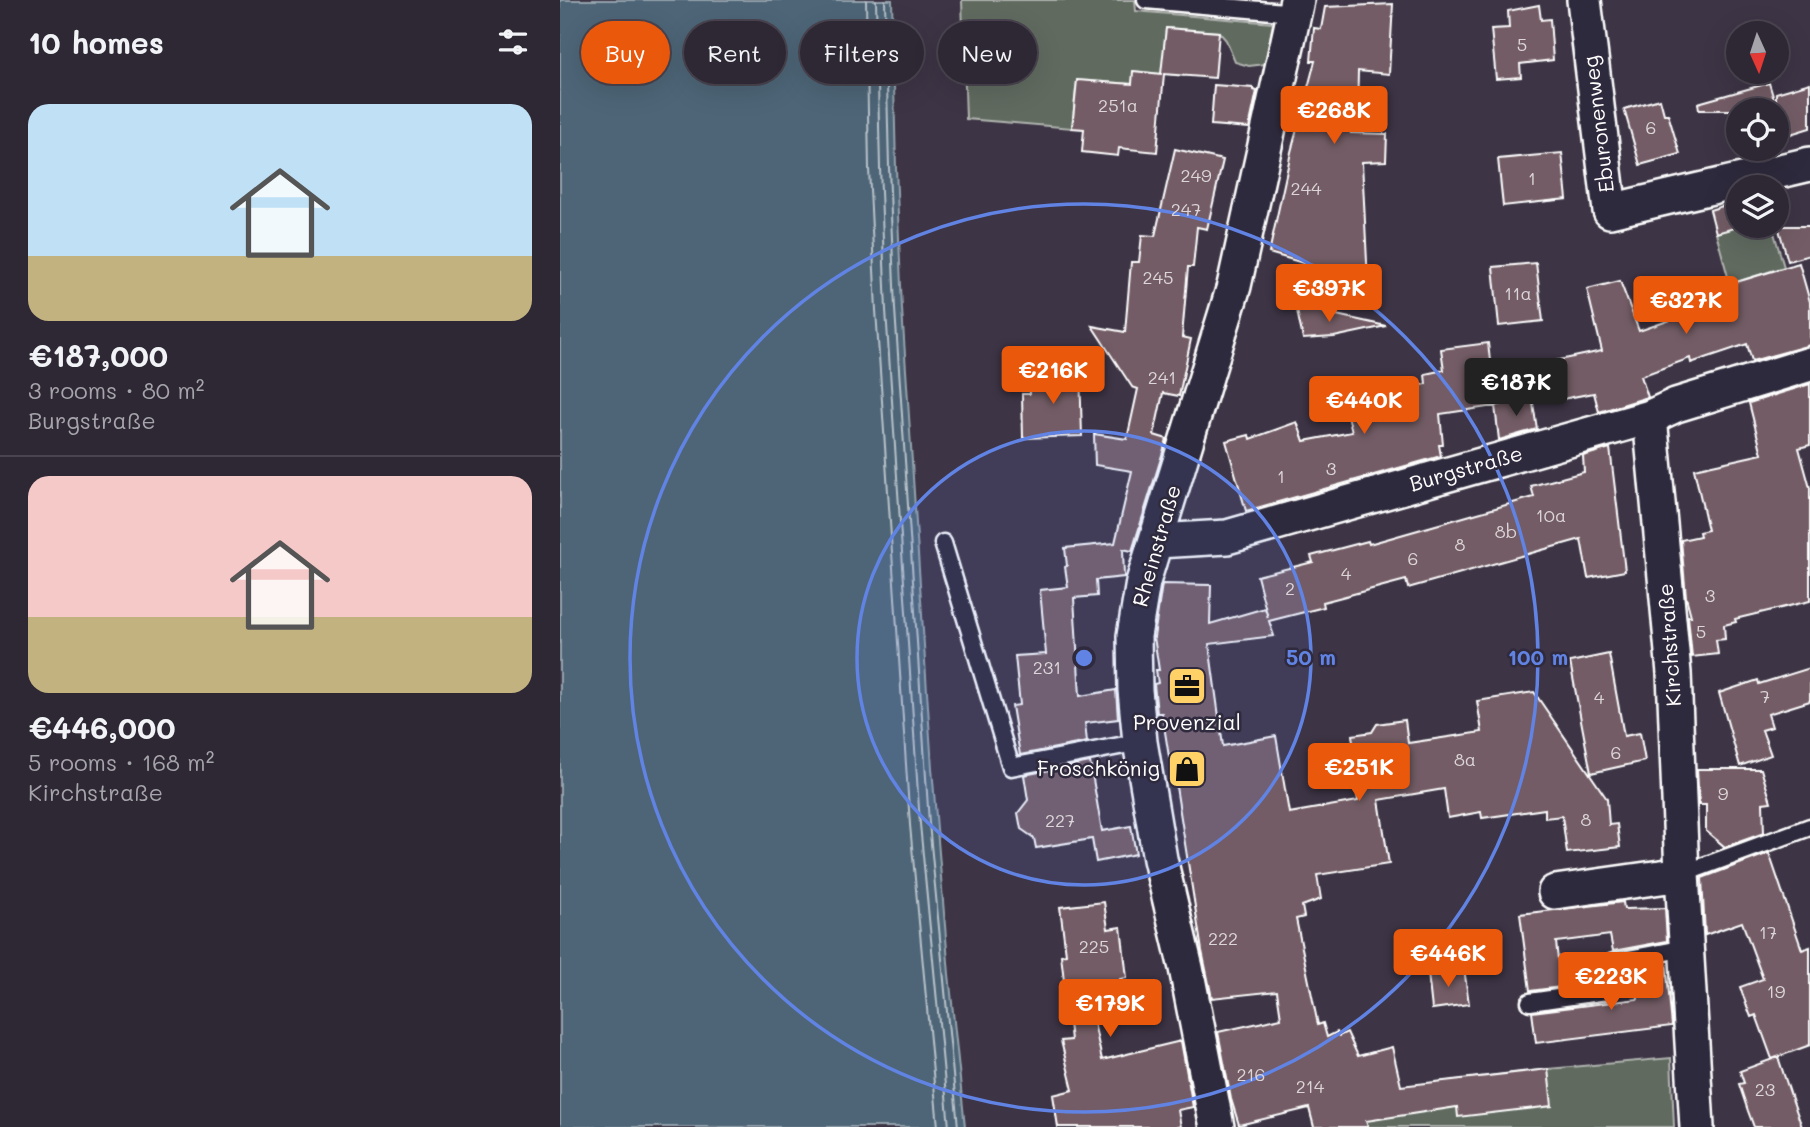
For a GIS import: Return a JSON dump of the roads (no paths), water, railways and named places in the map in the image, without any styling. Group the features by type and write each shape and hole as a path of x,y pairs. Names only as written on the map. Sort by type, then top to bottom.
{"street":[{"name":"Eburonenweg","path":"1584,0 1610,211 1810,164"},
{"name":"Rheinstraße","path":"1217,1127 1186,968 1160,859 1140,742 1134,636 1143,582 1234,286 1296,7"},
{"name":"Burgstraße","path":"1157,541 1227,537 1650,416 1676,405 1810,364"},
{"name":"Kirchstraße","path":"1650,416 1674,673 1682,874 1697,1127"},
{"path":"1555,892 1682,874"}],"lane":[{"name":"Rheinstraße","path":"1146,0 1296,7"},
{"path":"943,543 1011,767 1140,742"},
{"path":"1682,874 1810,827"},
{"path":"1530,1002 1606,991 1609,987 1607,969 1614,962 1686,948"}],"water":[{"path":"560,0 892,0 892,21 800,21 800,84 894,84 902,309 932,768 965,1127 560,1127"}],"place":[{"name":"Provenzial","path":"1187,686"},
{"name":"Froschkönig","path":"1187,769"}]}
